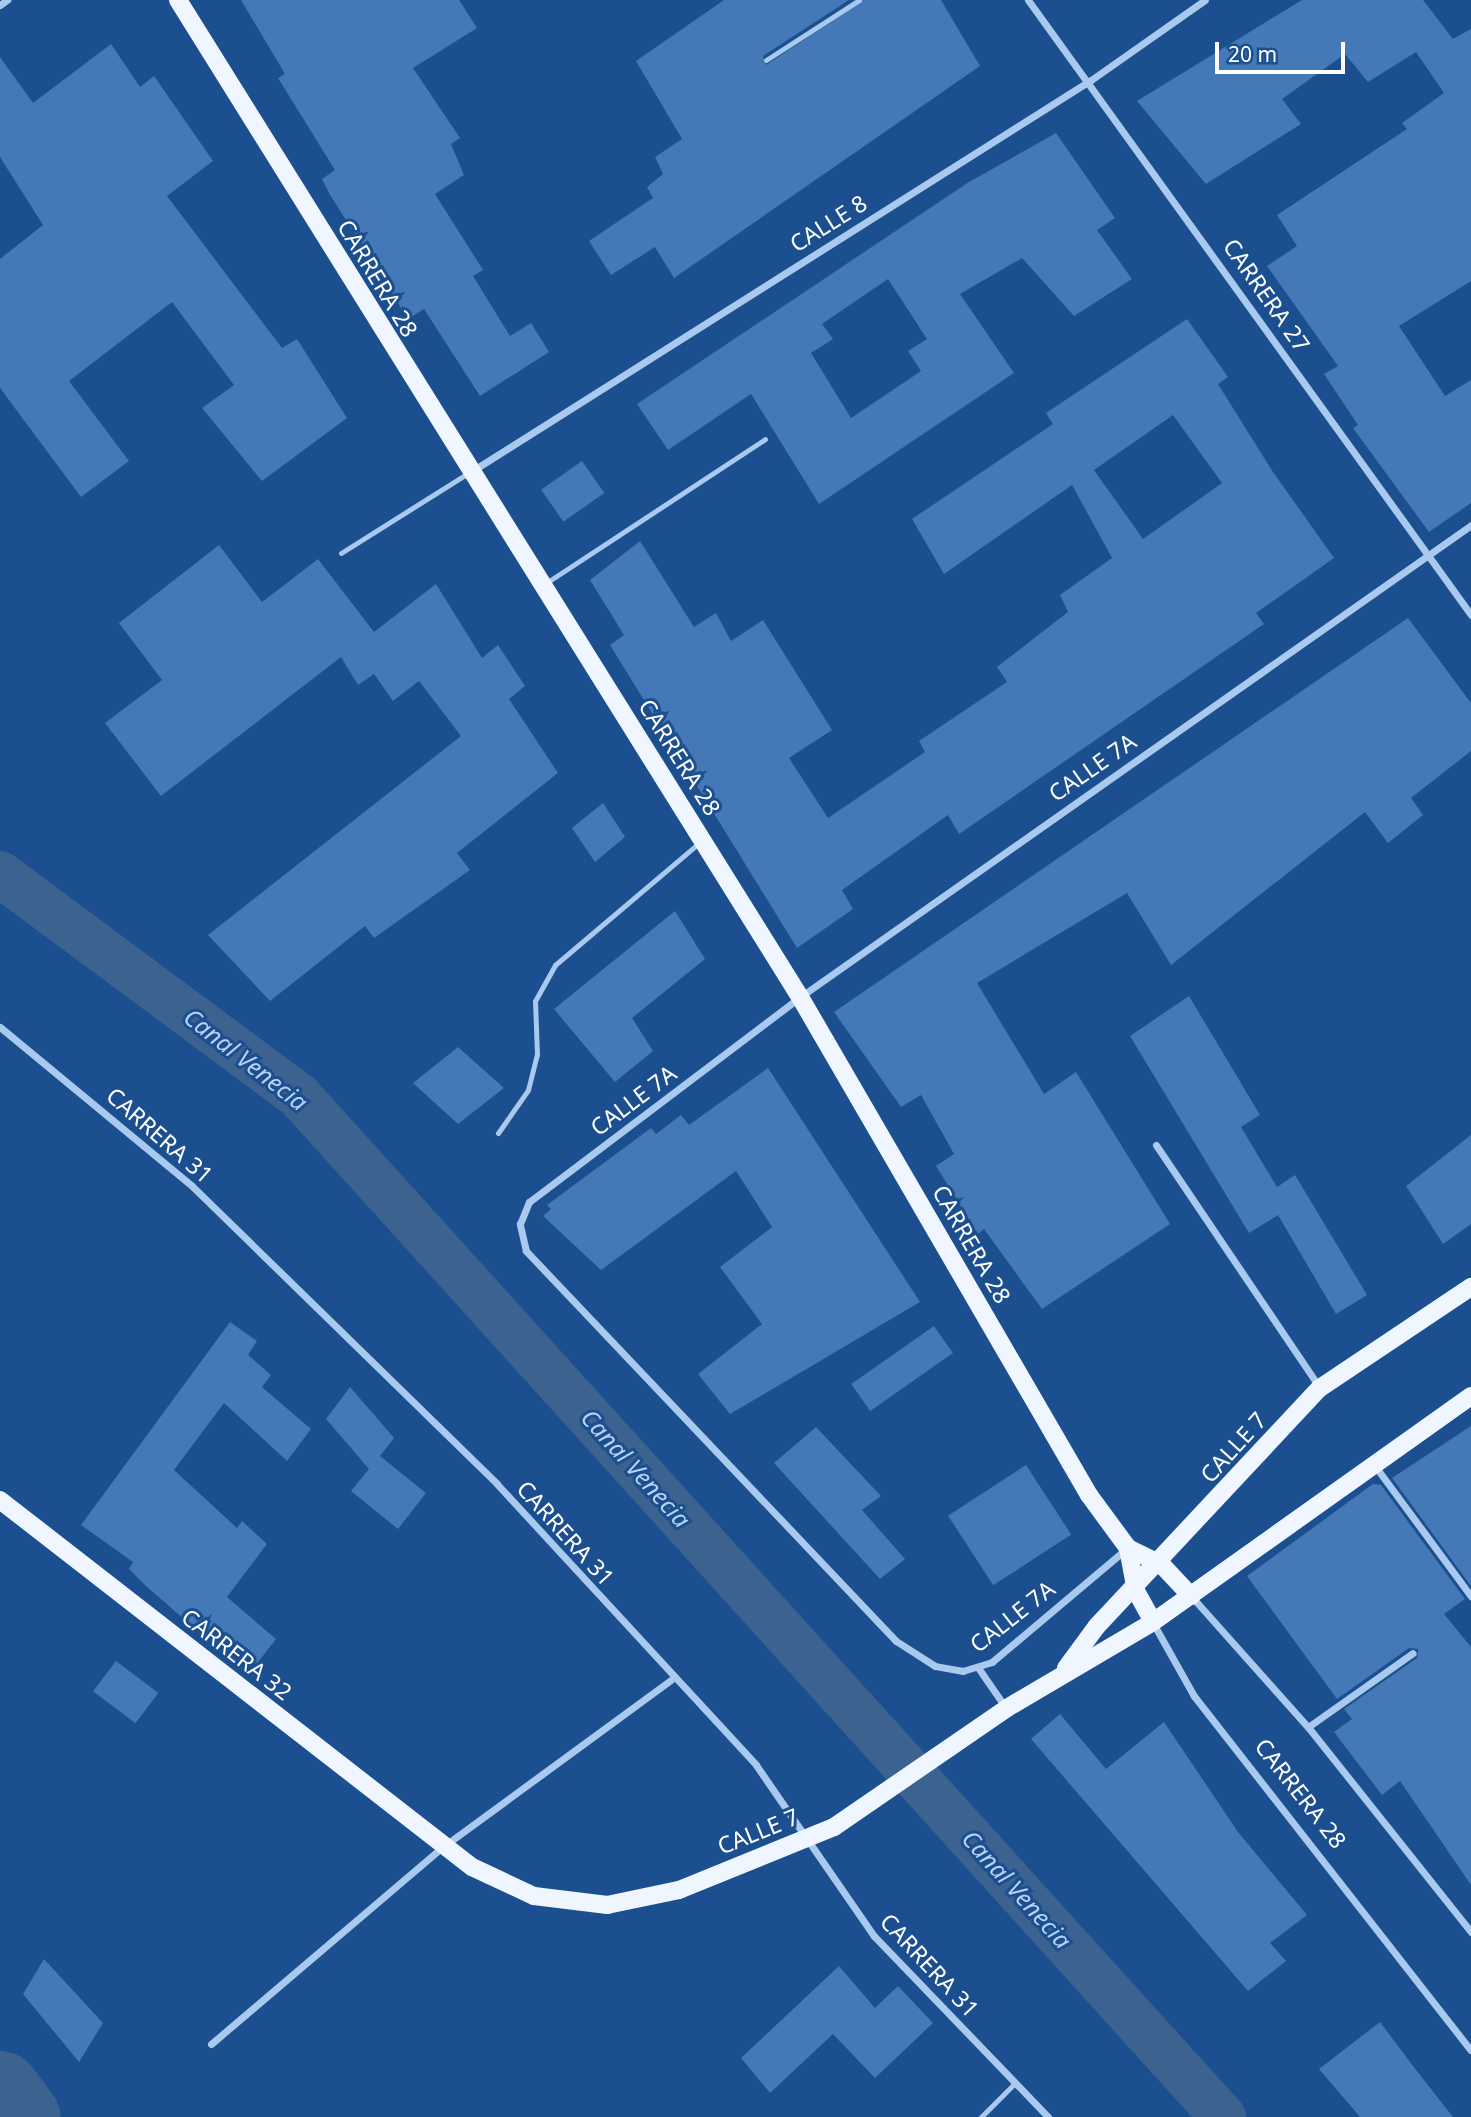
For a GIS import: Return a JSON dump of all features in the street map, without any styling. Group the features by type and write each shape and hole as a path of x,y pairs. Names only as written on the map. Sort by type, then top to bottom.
{"main road":[{"name":"CARRERA 28","path":"178,0 468,473 543,585 800,997 1089,1495 1128,1548 1136,1591 1153,1622"},
{"name":"CALLE 7","path":"1061,1674 1097,1626 1136,1591 1320,1388 1471,1287"},
{"name":"CALLE 7","path":"444,1846 534,1896 607,1905 679,1890 834,1827 968,1738 1007,1708 1153,1622 1372,1463 1471,1396"},
{"name":"CARRERA 32","path":"0,1500 444,1846"},
{"name":"CARRERA 28","path":"1128,1548 1161,1564 1191,1596"}],"street":[{"path":"0,5 7,0"},
{"name":"CARRERA 27","path":"1028,0 1091,80 1471,615"},
{"name":"CALLE 8","path":"468,473 1091,80 1205,0"},
{"name":"CALLE 7A","path":"1128,1548 979,1668 936,1666 896,1642 526,1251 520,1224 529,1202 800,997 1471,525"},
{"name":"CARRERA 31","path":"0,1027 192,1186 350,1336 497,1484 671,1680 756,1765 804,1839 874,1936 1048,2117"},
{"path":"1156,1145 1320,1388"},
{"path":"1372,1463 1471,1596"},
{"name":"CARRERA 28","path":"1191,1596 1308,1727 1471,1933"},
{"name":"CARRERA 28","path":"1153,1622 1194,1696 1471,2050"},
{"path":"1308,1727 1413,1653"},
{"path":"979,1668 1007,1708"},
{"path":"211,2045 444,1846 671,1680"}],"lane":[{"path":"766,60 859,0"},
{"path":"543,585 765,439"},
{"path":"341,553 468,473"},
{"path":"498,1133 528,1090 537,1055 535,1001 555,965 703,840"},
{"path":"981,2117 1015,2083"}],"building":[{"path":"241,0 459,0 477,28 413,68 460,138 451,144 464,175 435,194 483,270 473,276 510,336 531,323 549,352 480,396 424,309 408,319 329,193 322,179 335,170 278,78 285,74"},
{"path":"724,0 849,0 763,56 766,65 864,0 941,0 980,66 674,278 655,247 611,275 589,241 653,198 647,187 663,174 655,157 682,139 636,61"},
{"path":"1302,0 1423,0 1453,39 1471,29 1471,281 1399,326 1445,396 1471,380 1471,503 1429,532 1353,428 1358,425 1324,374 1338,366 1267,266 1297,246 1277,215 1407,129 1402,123 1444,93 1416,52 1368,82 1345,54 1282,99 1301,124 1206,184 1137,101"},
{"path":"111,44 140,87 154,76 213,161 167,196 282,348 297,339 347,418 262,481 202,408 234,385 172,302 69,381 129,461 81,497 0,388 0,259 43,225 0,157 0,57 33,103"},
{"path":"1056,133 1115,218 1097,230 1132,279 1074,316 1022,258 960,294 1014,373 819,504 751,394 668,450 637,404 969,182","holes":["888,279 927,339 908,351 921,371 851,418 811,353 833,339 822,324"]},
{"path":"1187,319 1228,377 1218,384 1273,472 1334,558 1256,613 1264,624 959,834 948,815 842,890 853,909 797,948 610,645 624,635 590,580 640,541 694,627 716,613 731,641 763,620 832,730 789,758 828,818 925,752 919,741 1007,682 997,667 1068,612 1060,595 1112,558 1072,485 944,574 912,519 1053,424 1046,413","holes":["1173,415 1222,483 1143,539 1094,470"]},
{"path":"582,461 604,493 563,522 541,490"},
{"path":"219,545 262,602 318,559 374,632 436,584 482,658 498,645 525,686 509,699 558,773 457,853 470,870 374,938 365,926 270,1001 208,935 461,736 419,681 393,701 374,674 358,685 341,657 161,796 105,723 162,680 119,623"},
{"path":"1408,618 1471,703 1471,751 1411,798 1423,815 1388,843 1365,812 1171,965 1127,893 977,983 1044,1094 1076,1072 1170,1224 1042,1309 984,1229 978,1234 936,1166 954,1154 921,1095 901,1107 834,1012"},
{"path":"603,803 625,837 595,862 572,828"},
{"path":"675,911 705,959 632,1018 653,1051 615,1082 554,1009"},
{"path":"1189,996 1260,1115 1241,1127 1277,1187 1295,1175 1367,1295 1336,1314 1278,1215 1249,1233 1130,1036"},
{"path":"458,1047 504,1088 458,1124 413,1083"},
{"path":"768,1068 920,1302 730,1414 698,1374 762,1324 720,1267 772,1227 736,1171 601,1270 543,1216 551,1209 547,1205 651,1128 656,1134 681,1115 689,1125"},
{"path":"1471,1135 1471,1224 1443,1244 1406,1186"},
{"path":"230,1322 257,1341 248,1355 271,1375 262,1387 311,1429 287,1461 224,1403 174,1470 237,1528 242,1521 267,1544 227,1597 276,1639 248,1675 146,1586 129,1569 133,1562 81,1525"},
{"path":"934,1326 953,1353 870,1411 851,1384"},
{"path":"350,1387 394,1438 380,1456 426,1493 398,1529 351,1491 369,1469 326,1419"},
{"path":"1471,1426 1471,1586 1392,1478"},
{"path":"816,1427 881,1496 862,1510 905,1559 880,1579 774,1463"},
{"path":"1026,1465 1071,1535 993,1585 948,1516"},
{"path":"1373,1484 1381,1485 1465,1599 1444,1614 1471,1647 1471,1885 1400,1781 1382,1795 1334,1732 1352,1719 1344,1709 1417,1658 1418,1649 1409,1648 1337,1699 1247,1576"},
{"path":"116,1661 158,1693 135,1723 93,1691"},
{"path":"1060,1714 1106,1769 1164,1722 1238,1832 1307,1915 1270,1943 1286,1961 1248,1991 1031,1739"},
{"path":"44,1959 103,2023 79,2062 23,1994"},
{"path":"839,1966 875,2008 898,1986 933,2023 875,2078 833,2034 770,2093 741,2058"},
{"path":"1380,2022 1453,2117 1360,2117 1319,2069"}],"waterway":[{"name":"Canal Venecia","path":"0,874 299,1096 1223,2117"},
{"path":"0,2090 20,2117"}]}
